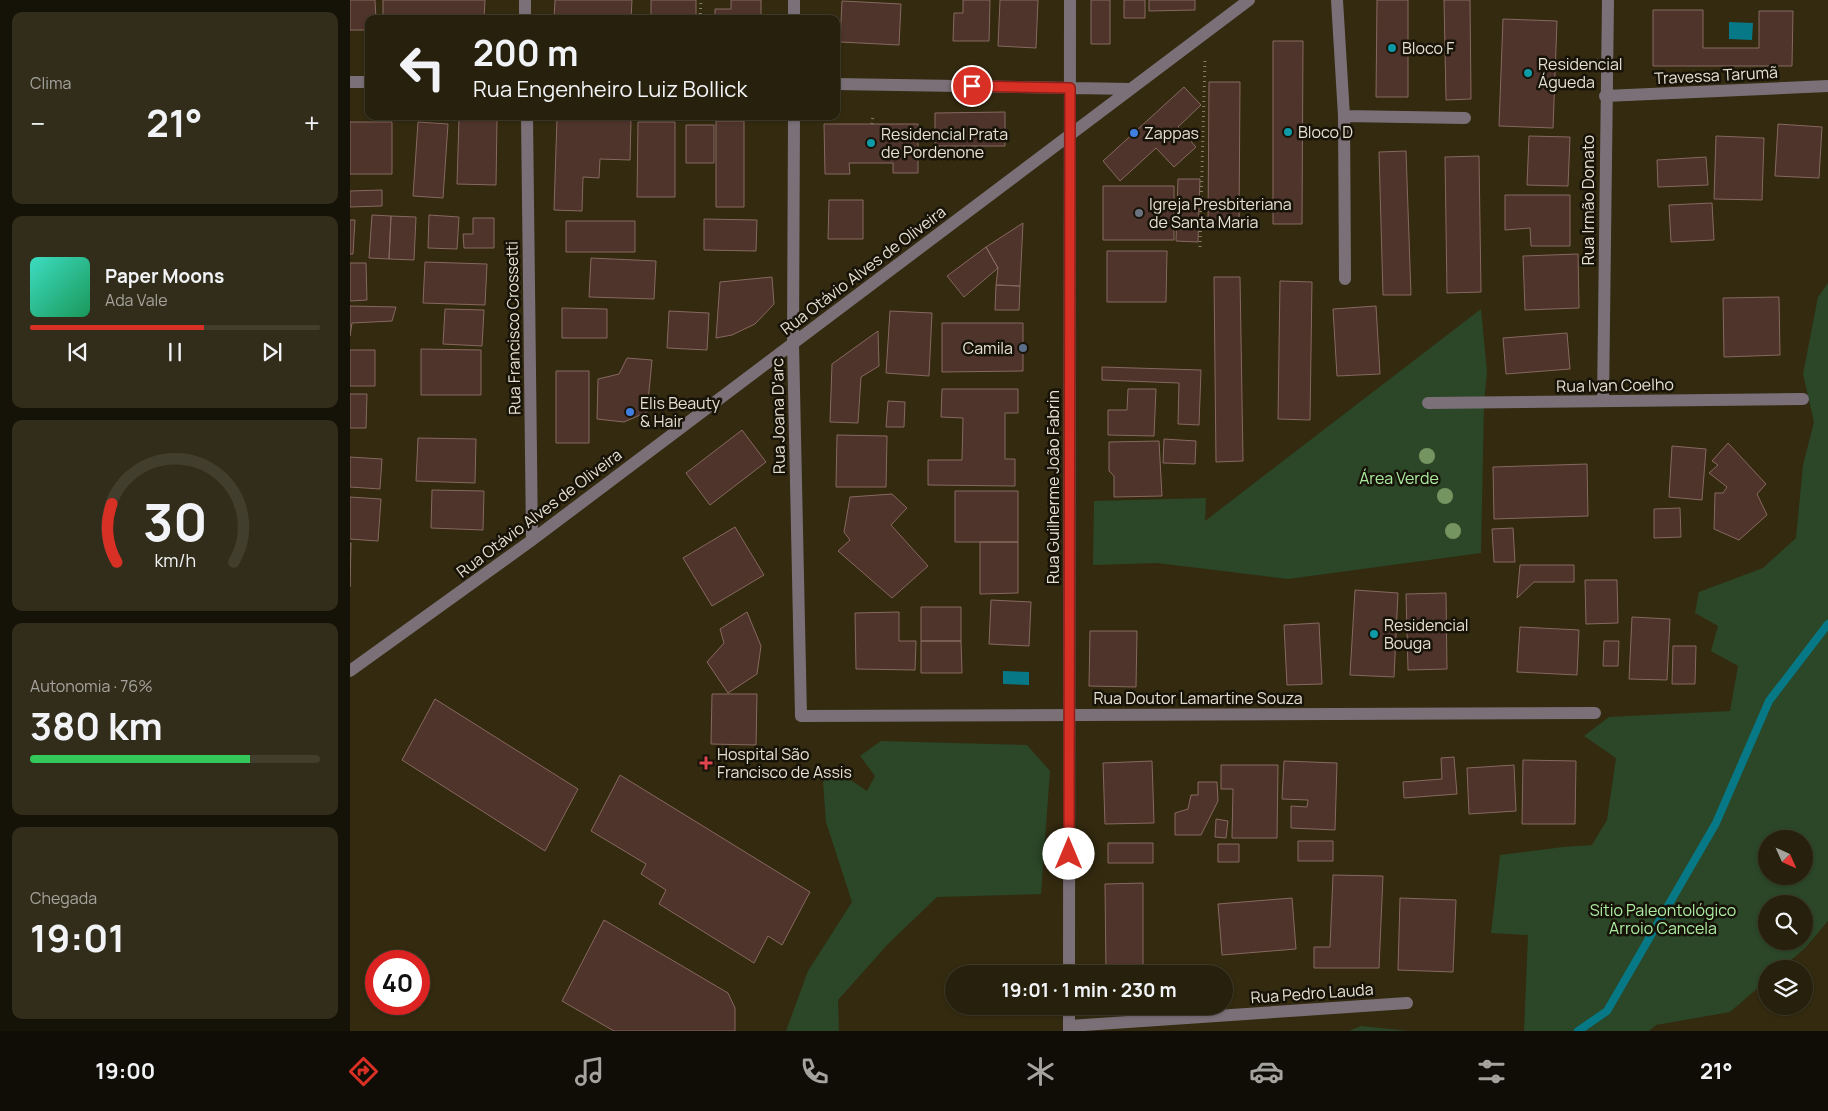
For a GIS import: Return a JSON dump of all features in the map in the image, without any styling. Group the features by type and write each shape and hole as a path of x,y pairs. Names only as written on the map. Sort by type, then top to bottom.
{"street":[{"path":"525,0 525,15"},
{"path":"794,0 794,15"},
{"name":"Rua Guilherme João Fabrin","path":"1069,965 1070,0"},
{"name":"Rua Otávio Alves de Oliveira","path":"350,671 532,540 1249,0"},
{"path":"1337,0 1344,116 1345,279"},
{"name":"Rua Irmão Donato","path":"1603,401 1605,96 1608,0"},
{"path":"350,82 365,82"},
{"path":"840,84 1131,89"},
{"name":"Travessa Tarumã","path":"1605,96 1828,86"},
{"path":"1344,116 1465,118"},
{"name":"Rua Francisco Crossetti","path":"527,120 532,540"},
{"name":"Rua Joana D'arc","path":"794,120 793,343 801,716"},
{"name":"Rua Ivan Coelho","path":"1428,403 1803,399"},
{"name":"Rua Doutor Lamartine Souza","path":"801,716 1595,713"},
{"name":"Rua Pedro Lauda","path":"1069,1028 1407,1003"},
{"path":"1069,1015 1069,1028"}],"path":[{"path":"700,0 700,15"},
{"path":"1200,247 1204,58"},
{"path":"872,124 873,115"}],"green space":[{"name":"Sítio Paleontológico Arroio Cancela","path":"1828,283 1828,921 1813,939 1813,895 1758,895 1758,950 1803,950 1791,960 1758,960 1758,988 1730,1012 1656,1025 1649,1031 1524,1031 1528,935 1491,933 1500,855 1592,845 1607,820 1616,758 1584,736 1609,717 1730,711 1738,666 1711,651 1718,626 1695,613 1699,592 1763,568 1796,538 1803,465 1814,422 1803,374 1818,297"},
{"name":"Área Verde","path":"1481,309 1487,372 1484,403 1481,553 1288,579 1157,563 1093,565 1094,501 1206,498 1205,521"},
{"path":"881,741 1027,745 1050,771 1041,894 937,897 888,944 838,1000 839,1031 786,1031 808,971 852,902 826,822 823,782 834,769 867,791 875,776 860,756"},
{"path":"1361,1026 1409,1031 1349,1031"}],"water":[{"path":"1729,22 1753,23 1752,40 1729,39"},
{"path":"1003,671 1029,672 1029,685 1003,684"}],"building":[{"path":"350,0 375,0 376,15 365,15 365,30 350,30"},
{"path":"383,0 485,0 484,15 383,15"},
{"path":"555,0 632,0 631,15 554,15"},
{"path":"651,0 696,0 696,15 651,15"},
{"path":"731,0 761,0 761,15 715,15 715,9 731,9"},
{"path":"963,0 990,0 989,41 953,41 954,13 963,13"},
{"path":"1000,0 1038,0 1036,48 998,46"},
{"path":"1091,0 1110,0 1110,44 1091,44"},
{"path":"1124,0 1145,0 1145,18 1124,18"},
{"path":"1149,0 1195,0 1195,10 1149,11"},
{"name":"Bloco F","path":"1377,0 1408,0 1408,97 1376,97"},
{"path":"1444,0 1470,0 1471,99 1446,100"},
{"path":"842,1 901,4 899,45 840,42"},
{"path":"1653,10 1703,10 1703,48 1759,48 1759,11 1793,11 1792,66 1653,66"},
{"name":"Residencial Águeda","path":"1503,19 1557,21 1553,128 1499,126"},
{"name":"Bloco D","path":"1273,41 1303,41 1302,224 1273,224"},
{"path":"1209,82 1240,82 1239,225 1208,225"},
{"path":"1184,87 1201,105 1178,127 1196,147 1174,167 1156,148 1120,181 1103,161"},
{"path":"1005,112 1005,146 935,146 935,113"},
{"path":"459,120 497,120 496,185 457,184"},
{"path":"557,120 631,120 630,160 600,159 599,178 583,177 582,211 554,210"},
{"path":"716,121 744,121 744,207 716,207"},
{"path":"350,122 392,122 392,174 350,174"},
{"path":"418,122 448,124 443,198 413,196"},
{"path":"638,122 675,122 675,197 637,197"},
{"name":"Residencial Prata de Pordenone","path":"824,124 918,124 918,173 893,173 893,163 849,163 850,174 825,174"},
{"path":"1778,124 1822,127 1819,178 1775,176"},
{"path":"686,125 714,125 714,163 686,163"},
{"path":"1529,136 1570,137 1568,186 1527,185"},
{"path":"1716,136 1764,138 1762,200 1714,199"},
{"path":"1406,151 1411,295 1383,295 1379,152"},
{"path":"1479,156 1481,292 1447,293 1445,157"},
{"path":"1706,157 1708,185 1658,187 1657,160"},
{"path":"1178,179 1200,179 1198,242 1176,241"},
{"name":"Igreja Presbiteriana de Santa Maria","path":"1103,186 1174,186 1174,240 1103,240"},
{"path":"382,190 382,206 350,207 350,191"},
{"path":"1505,195 1570,195 1570,246 1531,246 1530,228 1505,230"},
{"path":"829,200 863,200 863,239 828,239"},
{"path":"1712,203 1714,240 1671,242 1669,205"},
{"path":"372,215 391,216 389,259 369,258"},
{"path":"429,215 459,217 457,249 428,248"},
{"path":"391,216 416,217 414,260 389,259"},
{"path":"473,218 494,218 494,248 464,248 463,234 473,234"},
{"path":"704,219 757,220 756,251 704,250"},
{"path":"350,220 355,220 353,254 350,254"},
{"path":"566,221 635,221 635,252 566,252"},
{"path":"1023,223 1020,286 996,285 998,268 986,247"},
{"path":"986,247 998,268 964,297 947,276"},
{"path":"1107,251 1167,251 1166,302 1107,302"},
{"path":"1578,254 1579,308 1525,310 1523,256"},
{"path":"591,258 656,261 654,299 589,297"},
{"path":"425,262 487,264 485,305 423,303"},
{"path":"350,263 366,263 367,300 350,301"},
{"path":"772,277 774,304 755,324 732,335 716,338 720,282"},
{"path":"1214,277 1240,277 1243,461 1216,462"},
{"path":"1280,281 1312,282 1310,420 1278,419"},
{"path":"996,285 1020,286 1019,310 995,310"},
{"path":"1779,297 1780,355 1724,357 1723,298"},
{"path":"350,306 396,307 392,321 352,323 350,336"},
{"path":"1376,306 1380,374 1337,376 1333,309"},
{"path":"562,308 607,309 607,338 562,338"},
{"path":"445,309 484,310 482,346 443,344"},
{"path":"669,311 709,313 707,350 667,348"},
{"path":"890,311 932,313 929,376 886,373"},
{"path":"942,323 1023,323 1023,371 942,372"},
{"path":"878,331 879,366 861,377 858,423 830,422 832,364"},
{"path":"1567,333 1570,369 1506,374 1503,338"},
{"path":"421,349 481,350 481,395 421,395"},
{"path":"350,350 375,350 375,386 350,386"},
{"path":"627,358 652,360 647,412 624,422 597,419 598,379 619,374"},
{"path":"1102,367 1201,370 1199,425 1178,424 1179,383 1102,380"},
{"path":"556,371 589,371 589,443 556,443"},
{"path":"942,389 1018,389 1018,413 1005,413 1005,459 1015,459 1015,486 928,485 928,460 962,460 963,418 941,417"},
{"path":"1128,389 1156,389 1154,436 1108,435 1108,410 1127,410"},
{"path":"350,394 367,394 366,428 350,428"},
{"path":"888,401 905,402 904,427 886,427"},
{"path":"742,430 766,462 710,505 686,473"},
{"path":"837,435 887,436 886,487 836,487"},
{"path":"418,438 476,439 475,483 416,481"},
{"path":"1164,439 1196,441 1195,464 1163,463"},
{"path":"1159,441 1162,496 1114,497 1114,476 1109,471 1109,442"},
{"path":"1728,443 1766,484 1757,494 1767,515 1739,540 1714,529 1715,493 1723,493 1727,487 1709,473 1718,465 1712,461"},
{"path":"1672,446 1706,449 1702,500 1669,497"},
{"path":"350,457 382,459 380,489 350,487"},
{"path":"1587,464 1588,516 1494,519 1493,467"},
{"path":"432,490 484,491 483,530 431,528"},
{"path":"955,491 1018,491 1018,542 955,542"},
{"path":"892,494 907,508 891,525 928,566 892,598 838,551 850,540 844,532 850,497"},
{"path":"350,497 381,499 378,541 350,539"},
{"path":"1680,508 1681,537 1654,538 1654,509"},
{"path":"735,527 764,575 712,606 683,558"},
{"path":"1513,528 1515,562 1494,562 1492,529"},
{"path":"980,542 1018,542 1018,593 980,594"},
{"path":"350,543 351,543 350,587"},
{"path":"1520,565 1574,565 1574,582 1534,582 1517,598"},
{"path":"1585,580 1617,580 1618,623 1586,624"},
{"name":"Residencial Bouga","path":"1355,590 1398,593 1394,677 1350,675"},
{"path":"1446,593 1447,669 1408,670 1406,594"},
{"path":"991,600 1031,602 1029,646 989,644"},
{"path":"921,607 961,607 961,641 921,641"},
{"path":"747,612 761,646 757,674 728,693 707,662 724,643 720,629"},
{"path":"899,612 899,641 916,641 915,670 856,669 855,613"},
{"path":"1632,617 1670,619 1667,680 1629,679"},
{"path":"1319,623 1322,684 1287,685 1284,625"},
{"path":"1520,627 1579,630 1577,675 1517,672"},
{"path":"1090,631 1137,631 1136,687 1089,686"},
{"path":"921,641 961,641 962,673 921,673"},
{"path":"1604,641 1619,641 1618,666 1603,666"},
{"path":"1673,646 1696,646 1695,684 1672,684"},
{"path":"712,694 757,694 756,745 711,744"},
{"path":"435,699 578,789 545,851 402,760"},
{"path":"1454,757 1457,794 1404,798 1403,782 1442,779 1441,758"},
{"path":"1523,760 1576,761 1575,824 1522,824"},
{"path":"1152,761 1154,823 1105,824 1103,763"},
{"path":"1284,761 1337,763 1335,830 1291,828 1291,806 1307,807 1308,800 1282,799"},
{"path":"1221,765 1278,765 1277,838 1232,838 1233,789 1221,789"},
{"path":"1514,765 1516,811 1469,814 1467,768"},
{"path":"620,775 810,892 782,945 768,936 754,963 659,904 666,890 641,874 646,864 591,831"},
{"path":"1198,782 1217,782 1218,801 1201,835 1175,835 1175,813 1188,809 1191,795 1198,795"},
{"path":"1216,819 1228,821 1226,838 1215,837"},
{"path":"1298,841 1333,841 1333,861 1298,861"},
{"path":"1108,843 1153,843 1153,863 1108,863"},
{"path":"1218,844 1239,844 1239,862 1218,862"},
{"path":"1333,875 1383,876 1379,968 1314,968 1314,947 1330,947"},
{"path":"1143,883 1143,965 1106,965 1105,884"},
{"path":"1292,898 1296,949 1222,955 1218,904"},
{"path":"1400,898 1456,900 1453,972 1398,970"},
{"path":"604,920 728,993 735,1008 735,1031 614,1031 562,1001"}],"waterway":[{"path":"1578,1031 1607,1011 1716,823 1769,701 1828,624"}],"place":[{"name":"Bloco F","path":"1392,48"},
{"name":"Residencial Águeda","path":"1528,73"},
{"name":"Bloco D","path":"1288,132"},
{"name":"Zappas","path":"1134,133"},
{"name":"Residencial Prata de Pordenone","path":"871,143"},
{"name":"Igreja Presbiteriana de Santa Maria","path":"1139,213"},
{"name":"Camila","path":"1023,348"},
{"name":"Elis Beauty & Hair","path":"630,412"},
{"name":"Residencial Bouga","path":"1374,634"},
{"name":"Hospital São Francisco de Assis","path":"706,763"}],"route":[{"path":"972,86 1070,88 1069,854"}]}
